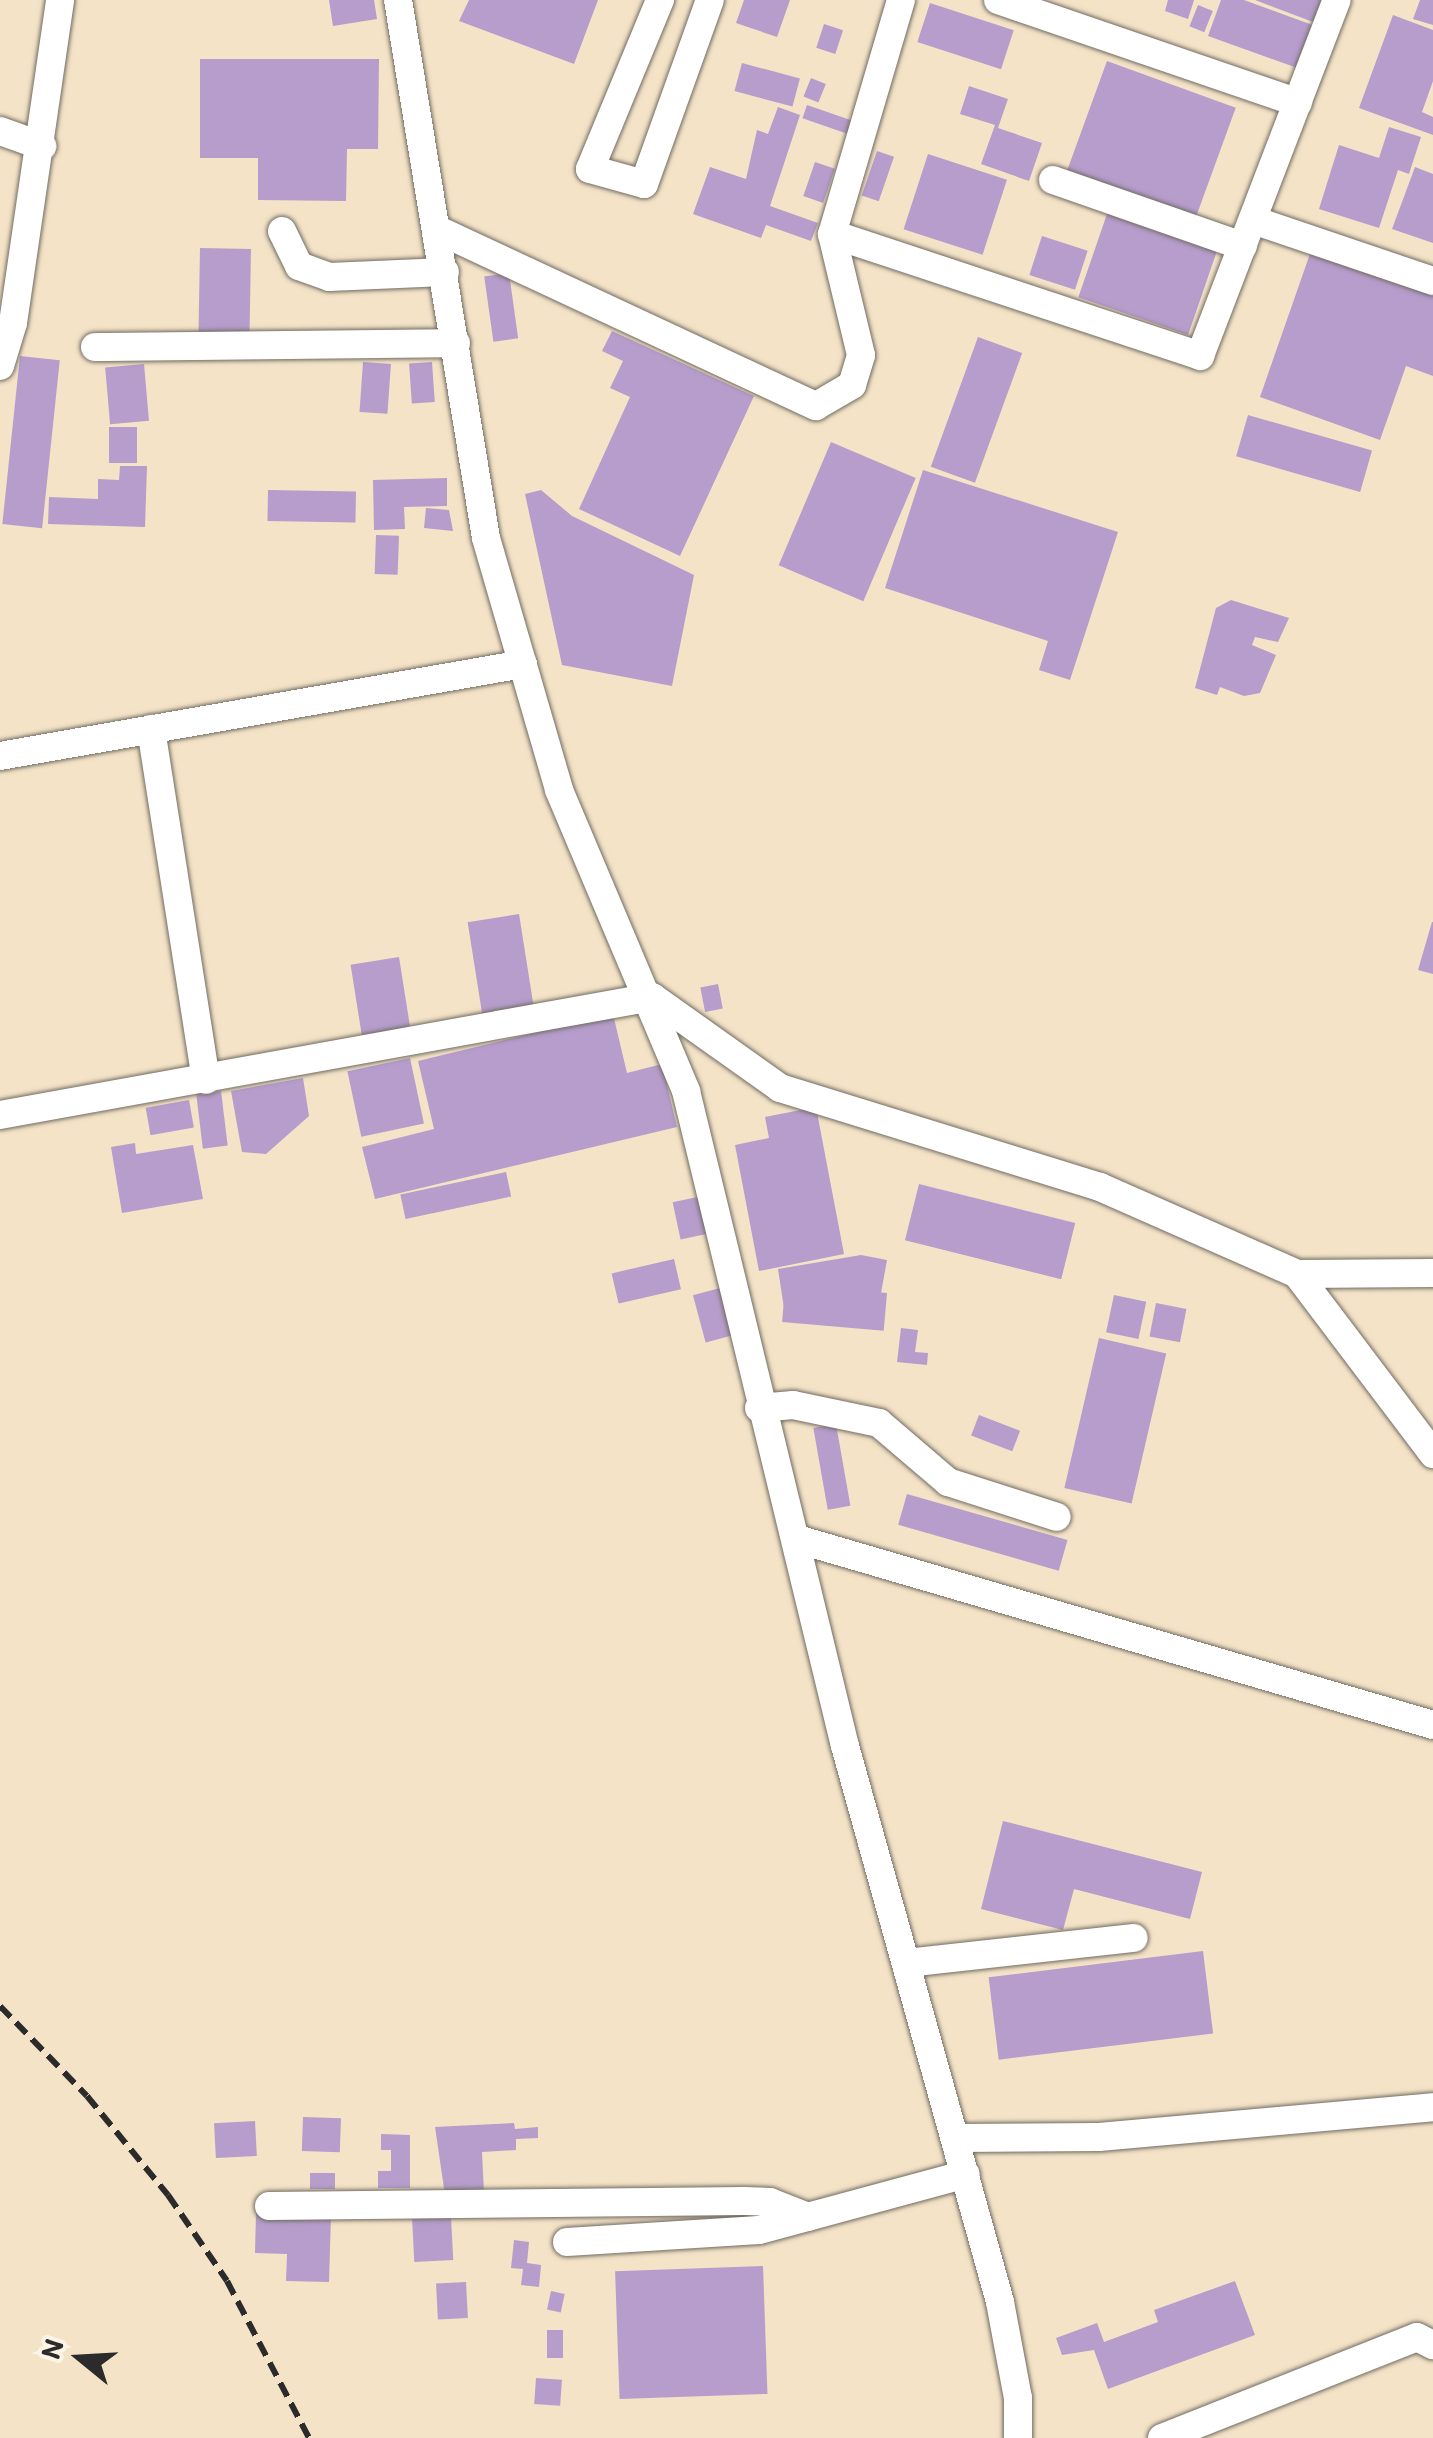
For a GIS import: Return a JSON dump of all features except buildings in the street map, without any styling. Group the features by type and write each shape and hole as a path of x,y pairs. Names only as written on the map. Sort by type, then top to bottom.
{"street":[{"path":"0,366 42,146 60,0"},
{"path":"398,0 486,538 559,790 652,997 686,1091 724,1237 758,1408 797,1540 1000,2302 1018,2398 1018,2438"},
{"path":"660,0 590,169 644,184 710,0"},
{"path":"438,230 816,406 852,384 861,355 832,234 901,0"},
{"path":"832,234 1200,356 1338,0"},
{"path":"1016,3 1298,103"},
{"path":"0,131 42,146"},
{"path":"1053,180 1433,280"},
{"path":"282,231 299,266 329,277 445,272"},
{"path":"95,347 456,343"},
{"path":"0,756 523,664"},
{"path":"150,730 206,1080"},
{"path":"0,1115 652,997 780,1088 1100,1187 1297,1274 1433,1273"},
{"path":"1297,1274 1433,1454"},
{"path":"758,1408 793,1405 878,1422 948,1482 1057,1517"},
{"path":"797,1540 1433,1725"},
{"path":"907,1963 1134,1938"},
{"path":"957,2138 1098,2137 1433,2106"},
{"path":"566,2242 758,2230 966,2174"},
{"path":"269,2206 744,2201 770,2202 808,2216"},
{"path":"1162,2438 1416,2337 1433,2345"}],"railway":[{"path":"0,2006 87,2096 168,2195 227,2281 309,2438"}]}
